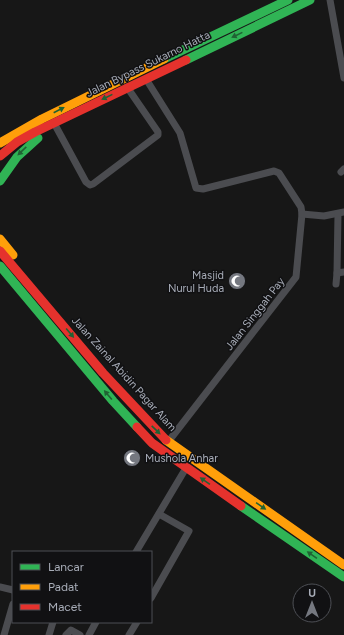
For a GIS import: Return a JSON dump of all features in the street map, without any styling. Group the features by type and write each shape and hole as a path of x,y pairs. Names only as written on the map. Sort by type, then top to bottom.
{"highway":[{"name":"Jalan Bypass Sukarno Hatta","path":"275,11 288,0"},
{"name":"Jalan Bypass Sukarno Hatta","path":"0,156 17,142 146,79 259,19 275,11 310,0"},
{"name":"Jalan Bypass Sukarno Hatta","path":"0,143 42,119 259,19"},
{"path":"0,136 42,119"},
{"path":"0,181 9,166 23,149 46,132 52,124"},
{"path":"0,239 29,274 44,303"},
{"name":"Jalan Zainal Abidin Pagar Alam","path":"0,251 146,421 168,442 344,565"},
{"name":"Jalan Zainal Abidin Pagar Alam","path":"0,266 134,425 152,443 344,577"},
{"path":"20,290 28,284"}],"street":[{"path":"330,0 344,78"},
{"name":"Jalan Singgah Pay","path":"146,79 180,133 197,189 274,171 279,173 300,203 302,214 298,271 294,281 168,442"},
{"path":"52,124 86,182 90,185 93,184 158,135 158,132 127,87"},
{"path":"302,214 324,216 341,213 340,272 336,284"},
{"path":"137,551 186,468"},
{"path":"152,596 189,531 159,514"},
{"path":"0,587 12,590"},
{"path":"4,635 12,607"},
{"path":"49,635 53,623"},
{"path":"89,635 95,623"},
{"path":"129,635 136,623"},
{"path":"66,635 71,630 80,635"}],"traffic: fast":[{"path":"164,59 288,0"},
{"path":"186,60 310,0"},
{"path":"0,181 17,157 38,138"},
{"path":"0,266 113,401 137,427"},
{"path":"241,506 344,577"}],"traffic: slow":[{"path":"0,143 42,119 164,59"},
{"path":"0,239 13,255"},
{"path":"166,440 344,565"}],"traffic: jam":[{"path":"0,156 17,142 35,132 186,60"},
{"path":"0,251 103,373 166,440"},
{"path":"137,427 152,443 241,506"}],"place":[{"name":"Masjid Nurul Huda","path":"237,281"},
{"name":"Mushola Anhar","path":"132,458"}]}
